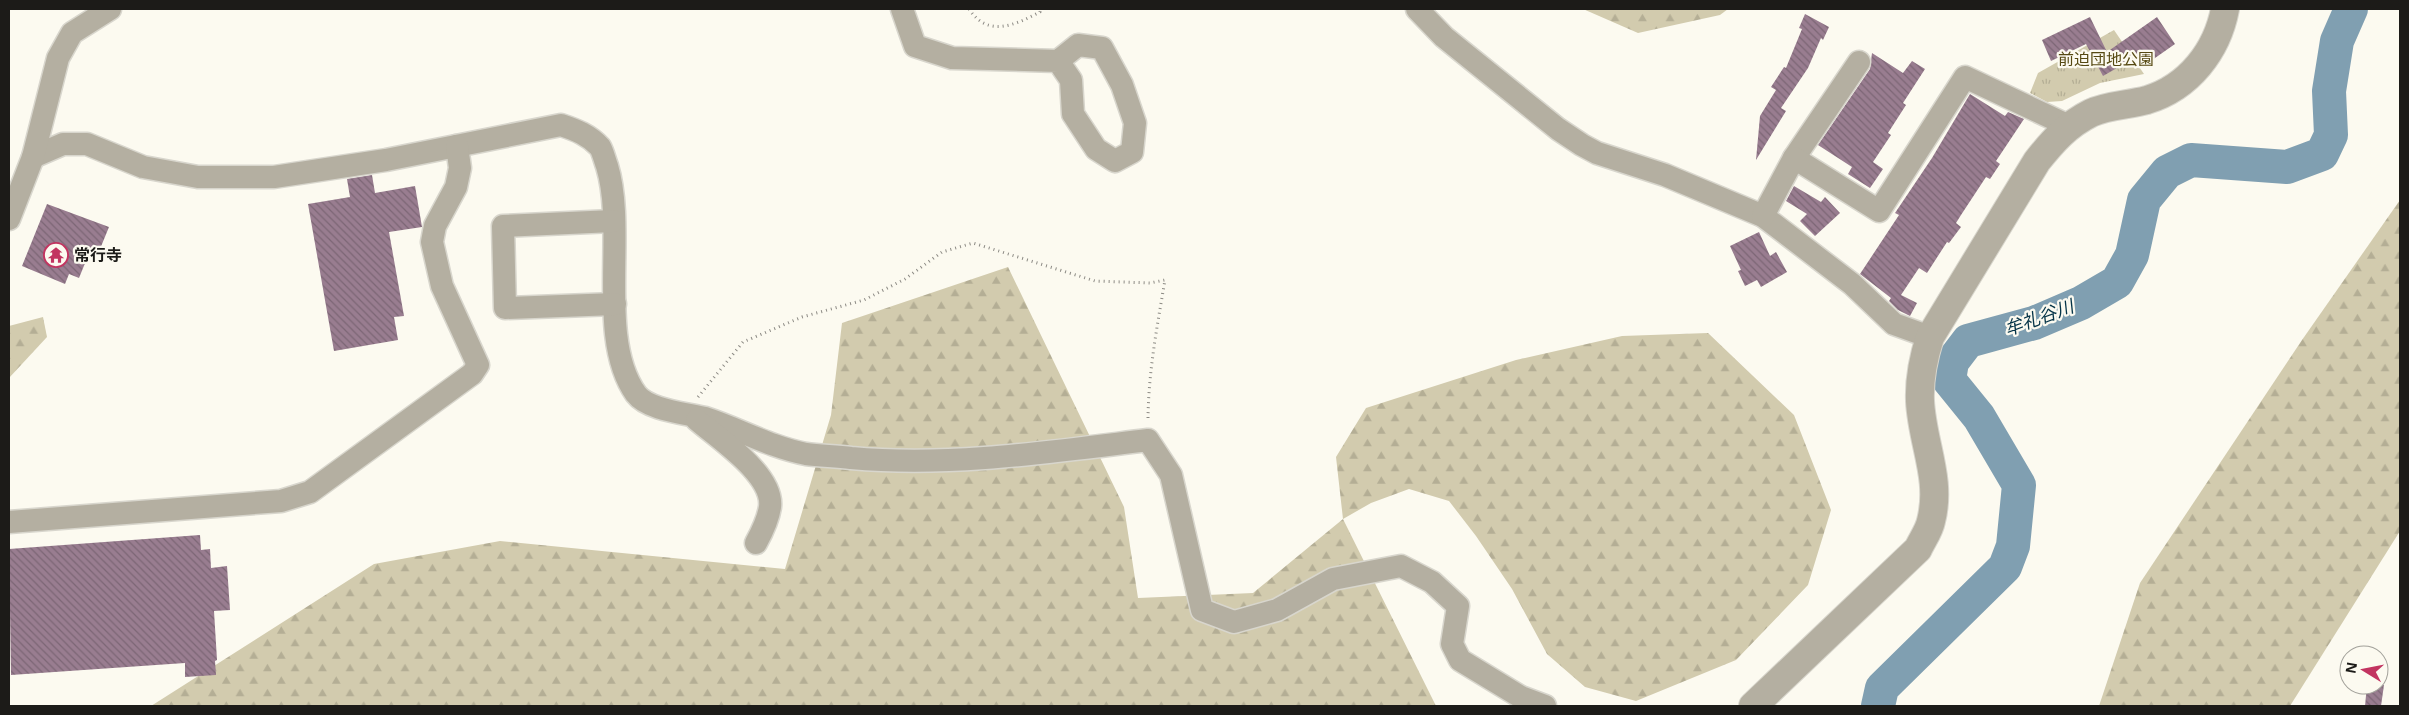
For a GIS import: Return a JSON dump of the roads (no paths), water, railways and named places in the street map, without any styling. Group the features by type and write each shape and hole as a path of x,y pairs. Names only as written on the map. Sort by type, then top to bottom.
{"street":[{"path":"9,219 33,157 58,58 72,32 110,9"},
{"path":"902,9 915,46 952,58 1058,61 1078,45 1102,48 1122,85 1135,123 1132,152 1115,161 1096,149 1073,114 1071,80 1058,61"},
{"path":"1417,9 1444,37 1558,129 1582,145 1597,153 1665,175 1763,216 1852,284 1894,324 1930,338"},
{"path":"1753,706 1918,549 1931,524 1935,483 1920,403 1920,375 1930,338 2037,161 2056,137 2069,126 2092,113 2147,100 2171,89 2194,72 2210,52 2222,27 2225,9"},
{"path":"1763,216 1794,158 1859,62"},
{"path":"1794,158 1879,211 1965,77 2069,126"},
{"path":"33,157 63,144 87,144 152,169 198,177 274,178 386,160 561,125 583,133 601,148 612,183 616,329 624,372 637,396 653,406 688,413 728,426 761,441 806,454 899,462 1065,450 1148,440 1171,475 1202,610 1234,622 1277,610 1333,579 1400,566 1432,582 1458,606 1452,644 1460,660 1521,697 1545,706"},
{"path":"9,522 281,501 310,492 472,374 478,364 442,286 432,242 435,226 456,187 460,168 456,146"},
{"path":"613,221 503,226 503,254 505,308 615,304"},
{"path":"688,413 757,472 768,491 770,506 764,528 756,543"}],"waterway":[{"name":"牟礼谷川","path":"1878,706 1882,688 2005,567 2013,546 2019,485 1979,417 1949,380 1952,362 1968,341 2034,323 2081,303 2117,282 2132,255 2144,200 2167,172 2191,160 2287,167 2322,154 2331,135 2329,91 2337,41 2351,9"}],"place":[{"name":"常行寺","path":"56,255"}],"park label":[{"name":"前迫団地公園","path":"2106,59"}]}
